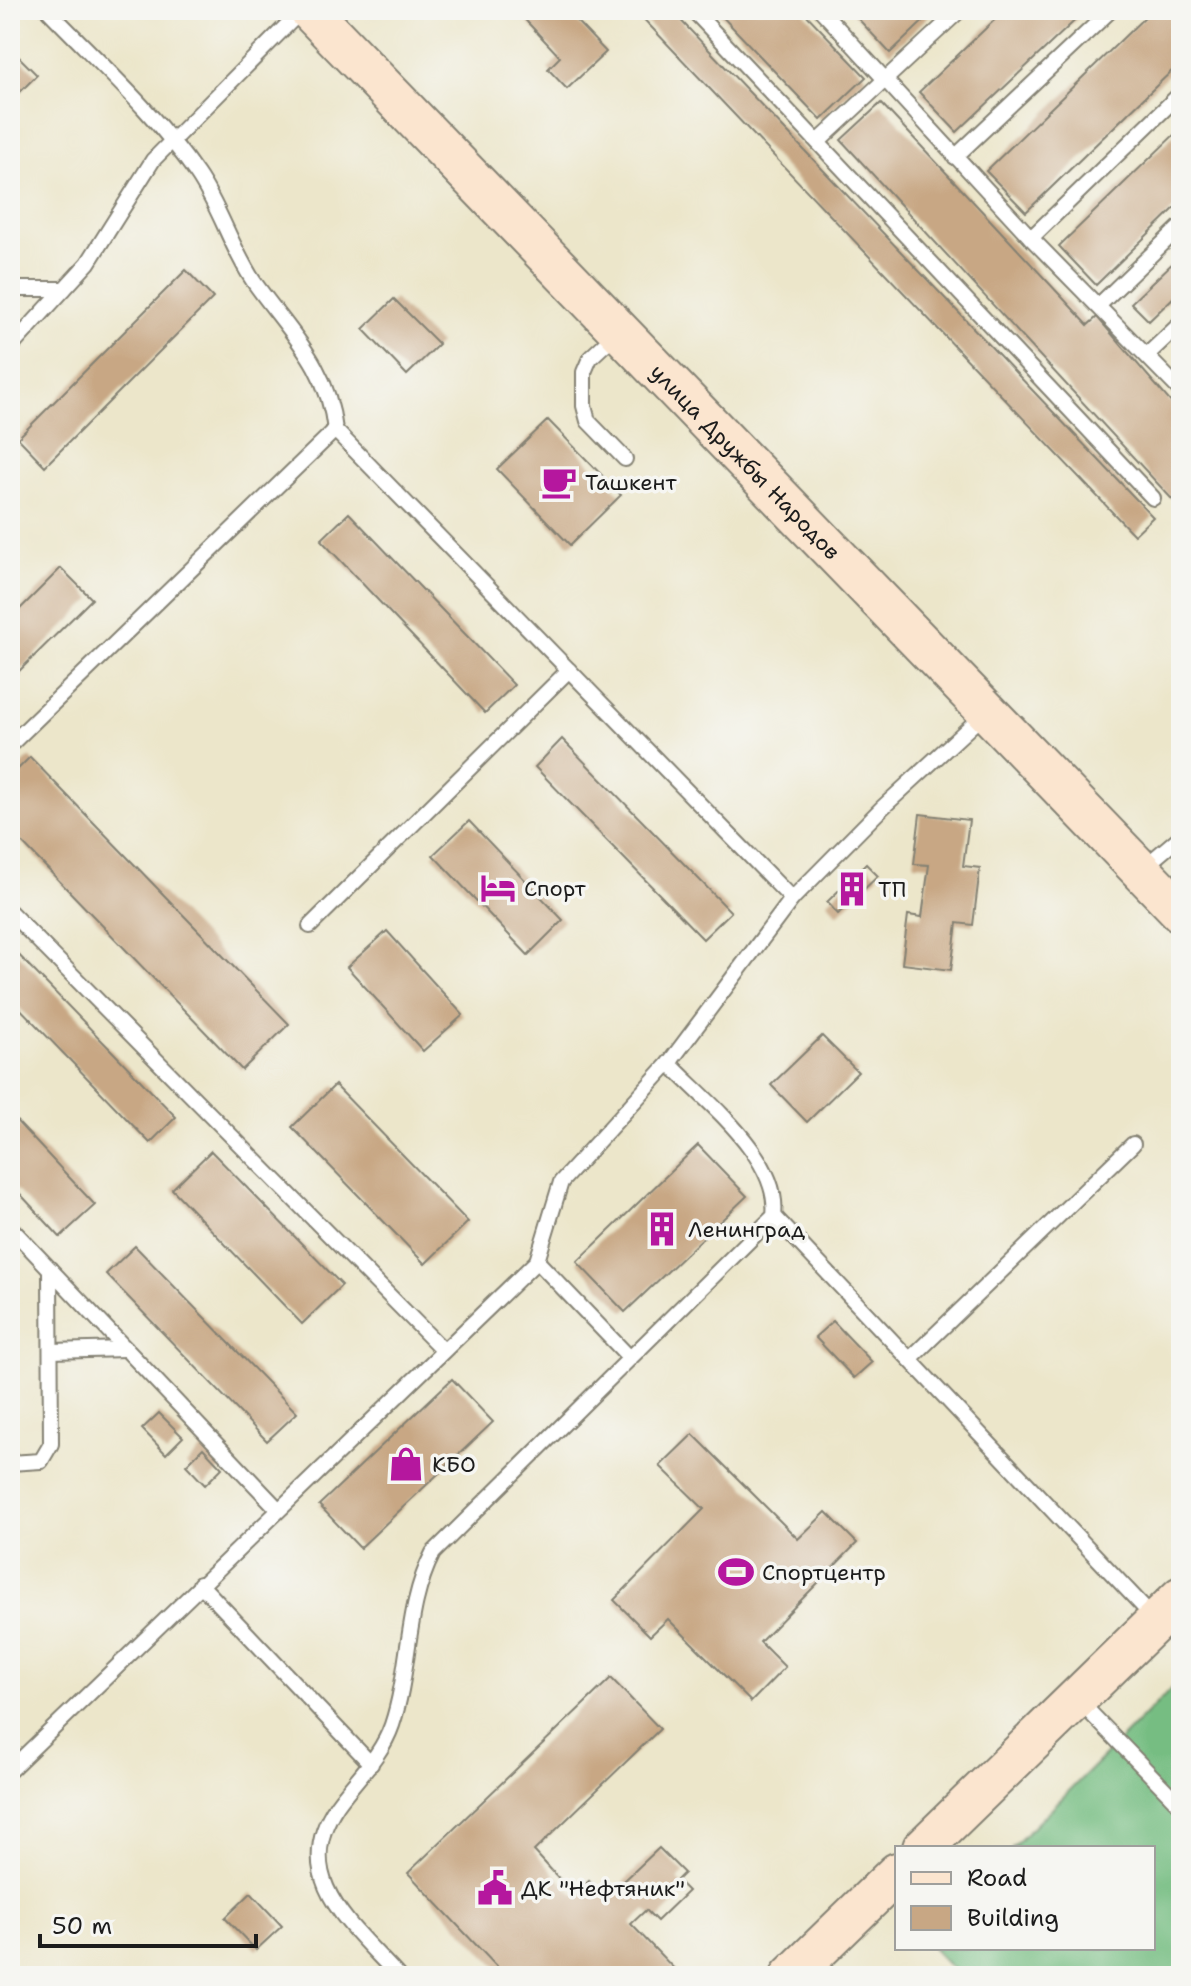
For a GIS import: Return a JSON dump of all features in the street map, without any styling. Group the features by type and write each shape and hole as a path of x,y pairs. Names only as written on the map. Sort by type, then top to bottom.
{"main road":[{"name":"улица Дружбы Народов","path":"309,10 985,713 1181,912"},
{"path":"925,1846 1169,1609"},
{"path":"791,1976 895,1875"}],"lane":[{"path":"48,10 173,141 213,200 252,279 322,374 332,402 335,430 792,899"},
{"path":"10,348 88,263 153,160 302,10"},
{"path":"693,10 1153,498"},
{"path":"821,10 1031,238 1181,391"},
{"path":"818,142 960,10"},
{"path":"955,157 1111,10"},
{"path":"1031,238 1181,93"},
{"path":"1098,306 1181,226"},
{"path":"10,289 64,289"},
{"path":"1147,355 1181,323"},
{"path":"618,332 590,358 584,372 584,406 588,421 625,459"},
{"path":"10,745 335,430"},
{"path":"310,926 569,670"},
{"path":"10,1770 277,1508 537,1261 561,1182 669,1063 792,899 882,808 985,713"},
{"path":"1140,871 1181,836"},
{"path":"10,912 443,1350"},
{"path":"398,1976 332,1904 320,1876 320,1850 336,1808 371,1764 392,1723 418,1582 433,1553 774,1216 776,1200 758,1156 669,1063"},
{"path":"910,1359 1133,1144"},
{"path":"774,1216 910,1359 1169,1609"},
{"path":"10,1227 277,1508"},
{"path":"537,1261 629,1357"},
{"path":"10,1463 41,1461 51,1444 50,1269"},
{"path":"51,1351 126,1349"},
{"path":"200,1584 371,1764"},
{"path":"1077,1699 1181,1806"}],"green space":[{"path":"1181,1679 1181,1976 959,1976 934,1950 1155,1950 1155,1846 1014,1846"}],"building":[{"path":"516,10 566,10 606,52 567,89 548,69 560,57"},
{"path":"635,10 671,10 1153,517 1134,535"},
{"path":"716,10 802,10 866,77 821,120"},
{"path":"850,10 935,10 890,53"},
{"path":"1005,10 1086,10 957,132 919,92"},
{"path":"1152,10 1181,10 1181,62 1026,212 986,171"},
{"path":"10,48 37,75 10,102"},
{"path":"881,103 1088,325 1097,317 1181,414 1181,509 841,140"},
{"path":"1181,128 1181,202 1096,285 1059,246"},
{"path":"1181,255 1181,290 1149,321 1131,303"},
{"path":"186,270 213,298 45,466 18,438"},
{"path":"394,299 439,344 407,375 363,329"},
{"name":"Ташкент","path":"548,420 621,495 570,545 497,469"},
{"path":"349,513 514,685 485,713 321,540"},
{"path":"61,568 92,599 10,680 10,619"},
{"path":"562,739 731,912 703,939 535,767"},
{"path":"30,757 289,1024 242,1070 10,830 10,777"},
{"path":"920,814 969,820 963,866 980,868 973,925 957,923 951,970 902,964 908,915 922,917 929,865 914,864"},
{"name":"Спорт","path":"469,821 563,920 528,955 433,855"},
{"name":"ТП","path":"866,864 878,876 838,914 827,902"},
{"path":"387,931 463,1015 423,1051 347,967"},
{"path":"10,946 176,1117 150,1143 10,998"},
{"path":"822,1036 858,1072 807,1122 771,1085"},
{"path":"335,1085 468,1222 425,1264 292,1127"},
{"path":"10,1114 95,1205 60,1237 10,1183"},
{"name":"Ленинград","path":"698,1145 747,1196 625,1312 577,1262"},
{"path":"211,1151 342,1285 302,1324 172,1189"},
{"path":"135,1246 297,1413 267,1441 106,1274"},
{"path":"833,1321 872,1362 854,1378 815,1337"},
{"name":"КБО","path":"452,1379 493,1422 360,1548 319,1505"},
{"path":"159,1413 183,1437 166,1454 142,1429"},
{"name":"Спортцентр","path":"693,1434 798,1539 826,1512 857,1543 760,1642 785,1667 751,1702 668,1619 650,1636 614,1600 704,1509 660,1466"},
{"path":"203,1448 222,1468 205,1485 186,1465"},
{"path":"611,1678 660,1729 534,1851 574,1895 589,1881 606,1898 659,1848 684,1873 677,1880 688,1891 657,1921 646,1910 631,1924 681,1976 490,1976 498,1968 408,1873"},
{"path":"251,1893 282,1926 256,1950 225,1918"}],"place":[{"name":"Ташкент","path":"559,482"},
{"name":"Спорт","path":"498,888"},
{"name":"ТП","path":"852,889"},
{"name":"Ленинград","path":"662,1229"},
{"name":"КБО","path":"406,1464"},
{"name":"Спортцентр","path":"736,1572"},
{"name":"ДК \"Нефтяник\"","path":"495,1888"}]}
